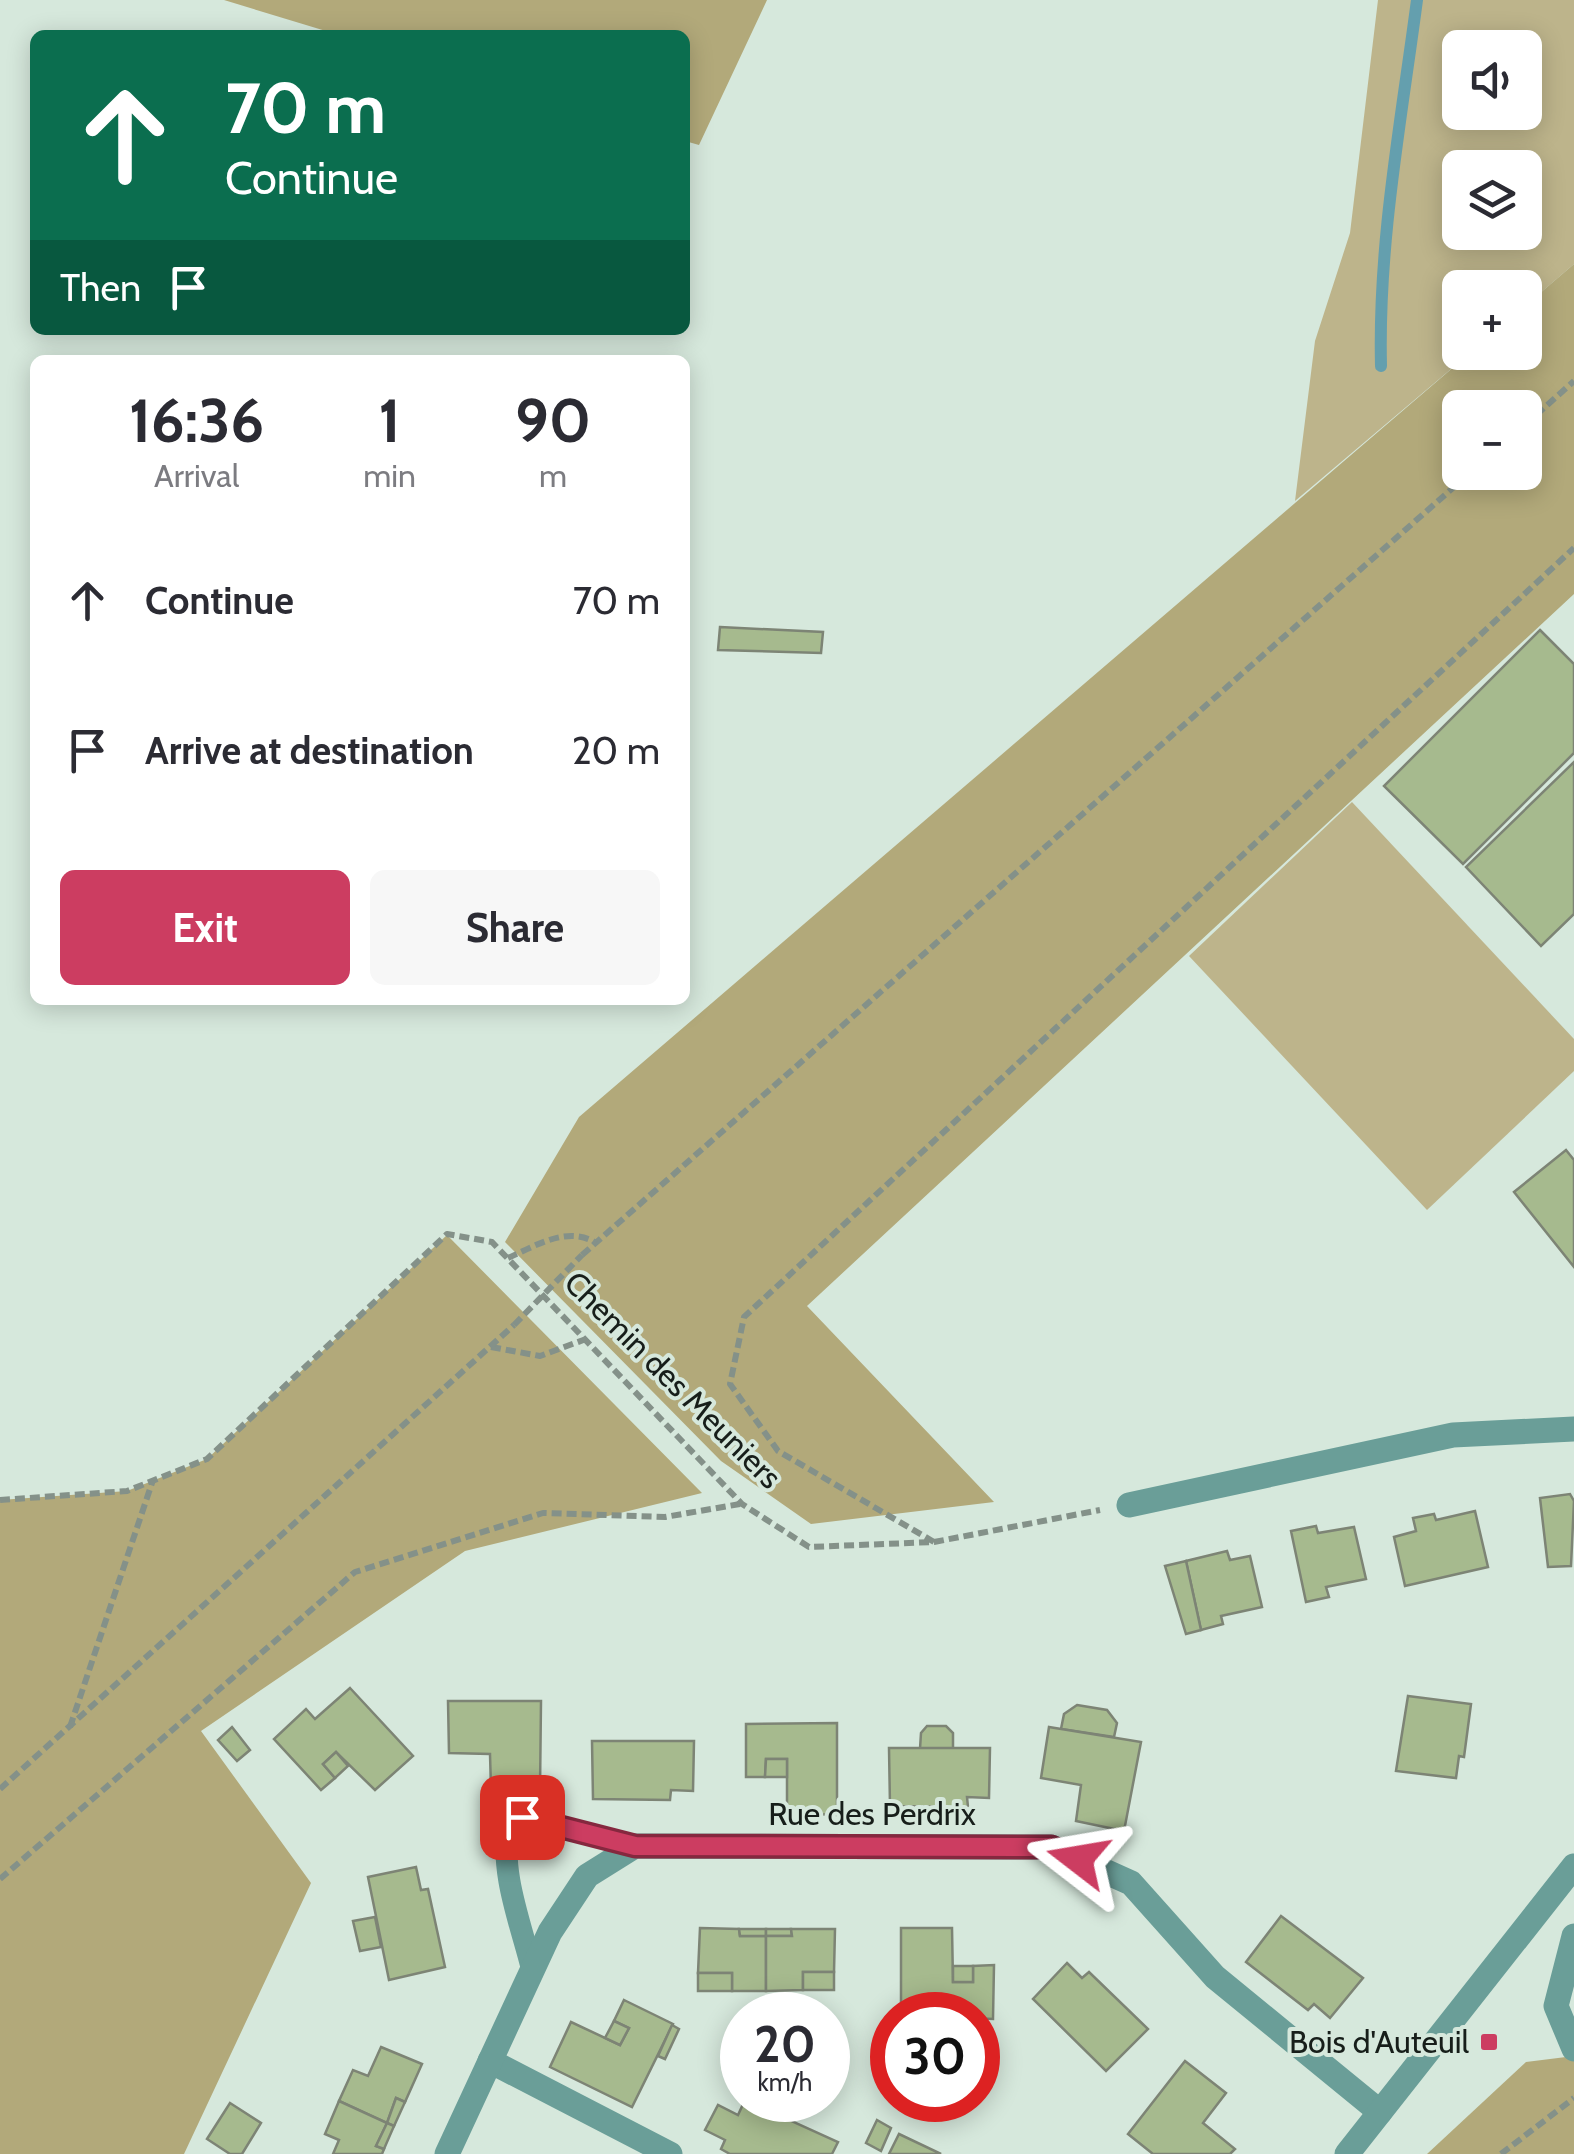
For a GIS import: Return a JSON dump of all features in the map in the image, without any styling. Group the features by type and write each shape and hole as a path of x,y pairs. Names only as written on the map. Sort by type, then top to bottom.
{"street":[{"path":"1129,1505 1453,1435 1574,1429"},
{"path":"447,2154 550,1932 587,1876 635,1846"},
{"name":"Rue des Perdrix","path":"635,1846 1051,1847 1132,1883 1215,1977 1380,2112"},
{"path":"1346,2154 1574,1866"},
{"path":"1574,1936 1556,2006 1574,2049"},
{"path":"490,2061 670,2154"}],"lane":[{"path":"532,1969 505,1843 509,1824 522,1817 635,1846"}],"path":[{"path":"1542,410 1574,381"},
{"path":"0,1788 492,1347 582,1255 1451,490"},
{"path":"934,1542 778,1452 730,1384 744,1317 1574,548"},
{"name":"Chemin des Meuniers","path":"0,1500 127,1491 206,1459 447,1234 492,1242 742,1504 809,1548 934,1542 1129,1505"},
{"path":"508,1258 557,1236 585,1236 596,1243"},
{"path":"492,1347 540,1356 586,1339"},
{"path":"69,1728 153,1480"},
{"path":"0,1879 355,1572 543,1513 665,1517 742,1504"},
{"path":"1501,2154 1574,2098"}],"shaded area":[{"path":"224,0 767,0 699,145 690,142 690,30 323,30"},
{"path":"1378,0 1574,0 1574,264 1542,291 1542,270 1442,270 1442,370 1450,370 1295,501 1315,341 1350,233"},
{"path":"1574,264 1574,594 807,1306 994,1502 811,1524 721,1461 505,1242 579,1117 1450,370 1542,370 1542,291"},
{"path":"1352,802 1574,1039 1574,1071 1427,1210 1189,956"},
{"path":"447,1235 702,1493 465,1551 201,1731 311,1883 184,2154 0,2154 0,1500 127,1491 207,1459"},
{"path":"1574,2056 1574,2154 1427,2154 1526,2062"}],"building":[{"path":"720,627 823,632 821,653 718,650"},
{"path":"1540,630 1574,664 1574,753 1463,864 1384,786"},
{"path":"1574,762 1574,914 1541,946 1466,867"},
{"path":"1566,1150 1574,1160 1574,1267 1514,1192"},
{"path":"1570,1494 1574,1501 1571,1566 1548,1567 1540,1498"},
{"path":"1475,1511 1488,1567 1405,1586 1394,1537 1416,1531 1413,1518 1434,1514 1436,1520"},
{"path":"1316,1526 1318,1533 1354,1527 1366,1579 1326,1587 1329,1597 1306,1602 1291,1531"},
{"path":"1227,1551 1230,1560 1250,1556 1262,1607 1221,1616 1223,1624 1201,1630 1186,1561"},
{"path":"1186,1561 1201,1630 1186,1634 1165,1566"},
{"path":"350,1688 413,1756 375,1790 336,1752 323,1764 335,1778 321,1790 274,1739 306,1709 315,1719"},
{"path":"1408,1696 1471,1704 1464,1757 1459,1756 1456,1778 1396,1771"},
{"path":"448,1701 541,1701 540,1790 491,1789 490,1754 449,1753"},
{"path":"1077,1705 1107,1710 1117,1723 1114,1737 1061,1729 1064,1714"},
{"path":"837,1723 837,1815 787,1813 787,1759 766,1759 765,1777 746,1777 746,1724"},
{"path":"927,1726 946,1726 953,1733 953,1748 920,1749 921,1733"},
{"path":"232,1727 250,1750 237,1761 218,1740"},
{"path":"1049,1727 1141,1742 1124,1831 1076,1821 1081,1785 1041,1778"},
{"path":"592,1741 694,1741 693,1791 671,1790 670,1800 593,1799"},
{"path":"889,1748 990,1748 989,1798 967,1797 968,1807 890,1806"},
{"path":"336,1752 348,1766 335,1778 323,1764"},
{"path":"766,1759 787,1759 787,1777 765,1777"},
{"path":"416,1867 421,1890 428,1889 445,1967 389,1980 368,1877"},
{"path":"1281,1916 1363,1978 1330,2018 1314,2004 1308,2010 1246,1962"},
{"path":"375,1917 381,1947 360,1951 353,1921"},
{"path":"700,1928 739,1929 740,1936 766,1936 766,1991 732,1991 732,1973 698,1973"},
{"path":"901,1928 952,1928 953,1982 973,1982 973,1966 994,1965 994,1992 901,1992"},
{"path":"739,1929 766,1929 766,1936 740,1936"},
{"path":"766,1929 791,1929 792,1936 766,1936"},
{"path":"791,1929 835,1929 834,1972 803,1972 803,1990 766,1991 766,1936 792,1936"},
{"path":"1067,1963 1082,1978 1089,1972 1148,2029 1106,2071 1033,1999"},
{"path":"953,1966 973,1966 973,1982 953,1982"},
{"path":"803,1972 834,1972 834,1990 803,1990"},
{"path":"698,1973 732,1973 732,1991 698,1991"},
{"path":"624,2000 673,2024 632,2107 550,2067 571,2022 620,2045 629,2028 614,2021"},
{"path":"614,2021 629,2028 620,2045 605,2038"},
{"path":"672,2025 679,2029 665,2059 658,2056"},
{"path":"381,2047 422,2064 405,2102 396,2098 387,2123 339,2101 353,2070 368,2076"},
{"path":"1185,2061 1226,2093 1203,2123 1235,2149 1230,2154 1153,2154 1128,2134"},
{"path":"396,2098 405,2102 394,2126 387,2123"},
{"path":"339,2101 387,2123 376,2146 384,2149 382,2154 333,2154 339,2140 325,2134"},
{"path":"230,2103 261,2123 242,2154 230,2154 207,2139"},
{"path":"718,2105 720,2122 794,2122 838,2142 832,2154 730,2154 721,2149 725,2140 705,2130"},
{"path":"876,2122 891,2128 881,2151 866,2143"},
{"path":"387,2123 394,2126 384,2149 376,2146"},
{"path":"899,2134 941,2154 889,2154"}],"waterway":[{"path":"1381,366 1387,228 1417,0"}],"place":[{"name":"Bois d'Auteuil","path":"1489,2042"}],"route":[{"path":"522,1817 635,1846 1051,1847 1078,1859"}]}
